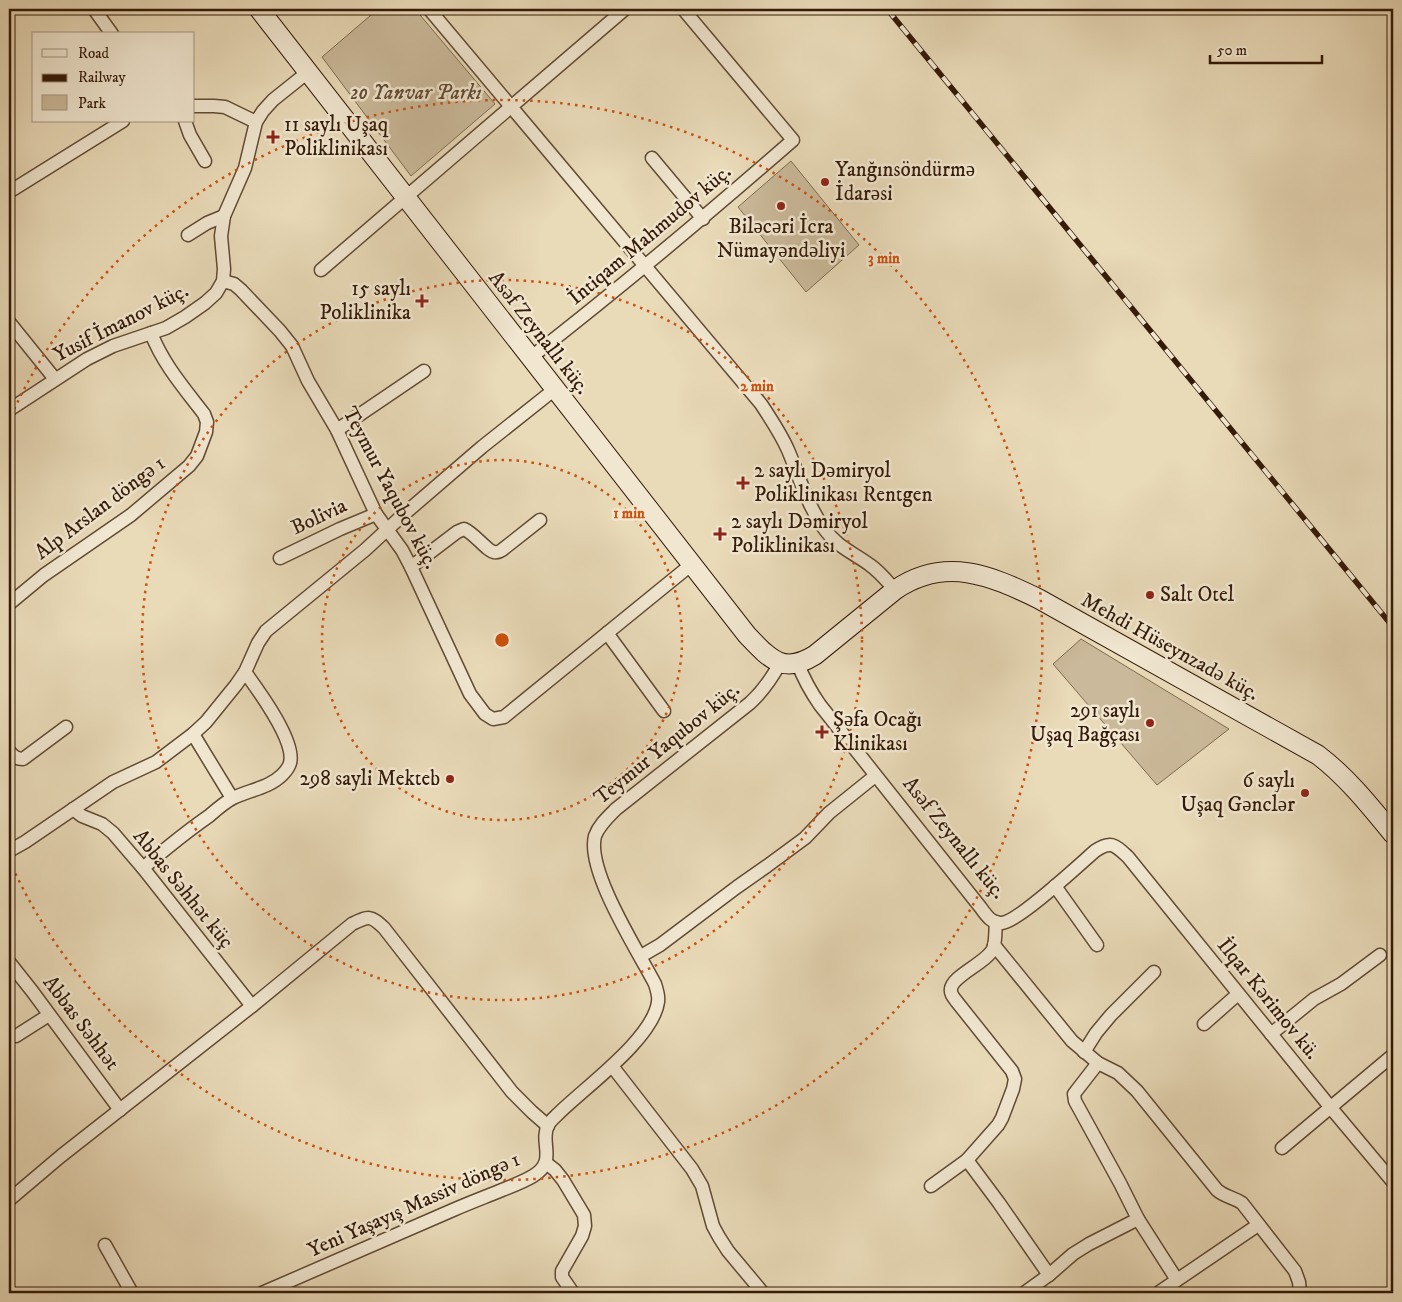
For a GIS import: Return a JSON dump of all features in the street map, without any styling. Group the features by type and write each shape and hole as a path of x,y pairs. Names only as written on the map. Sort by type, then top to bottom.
{"main road":[{"name":"Asəf Zeynallı küç.","path":"259,9 747,635 770,658 789,663"},
{"name":"Mehdi Hüseynzadə küç.","path":"895,590 908,581 923,575 956,571 995,579 1013,586 1318,755 1334,767 1393,834"},
{"path":"789,663 815,655 895,590"}],"street":[{"path":"94,9 111,32"},
{"path":"429,9 750,392 773,422 787,448 814,512 832,538 849,553 869,564 895,590"},
{"path":"321,270 625,9"},
{"name":"İntiqam Mahmudov küç.","path":"530,358 585,316 702,219 793,140 683,9"},
{"path":"223,281 224,269 221,236 224,216 245,168 256,122 272,100 308,72"},
{"path":"195,106 225,108 256,122"},
{"path":"9,192 121,122"},
{"path":"184,122 205,161"},
{"path":"652,158 702,219"},
{"path":"188,235 207,223 224,216"},
{"name":"Yusif İmanov küç.","path":"9,410 55,379 102,351 138,336 151,334 166,328 185,317 216,293 223,281"},
{"name":"Teymur Yaqubov küç.","path":"223,281 234,284 241,290 292,346 308,381 337,430 376,514 402,550 411,567 470,694 485,714 493,719 509,714 692,564"},
{"path":"9,322 55,379"},
{"name":"Alp Arslan döngə 1","path":"9,604 44,575 131,515 189,466 197,456 206,432 204,414 165,363 151,334"},
{"path":"337,430 424,372"},
{"path":"9,850 25,842 113,782 156,762 193,734 212,715 236,685 245,672 258,643 266,631 365,550 482,447 555,389"},
{"name":"Bolivia","path":"280,558 376,514"},
{"path":"411,567 457,532 464,529 471,532 491,552 496,553 540,520"},
{"path":"608,633 664,711"},
{"name":"Teymur Yaqubov küç.","path":"612,1066 646,1029 656,1010 658,995 655,984 621,922 600,874 594,853 594,845 600,825 616,809 750,703 789,663"},
{"name":"Asəf Zeynallı küç.","path":"789,663 802,676 813,694 875,776 980,908 989,918 996,922 1004,923 1021,914 1095,851 1103,845 1109,844"},
{"path":"143,868 181,836 232,798 271,783 282,775 290,764 291,756 278,720 262,694 245,672"},
{"path":"9,751 14,757 23,759 66,727"},
{"path":"193,734 232,798"},
{"path":"641,956 806,838 829,813 875,776"},
{"name":"Abbas Səhhət küç","path":"73,809 82,816 102,824 112,833 143,868 252,1006"},
{"name":"İlqar Kərimov kü.","path":"1109,844 1118,848 1128,857 1393,1182"},
{"path":"1055,886 1097,945"},
{"path":"9,1200 352,924 366,917 374,918 384,928 517,1097 548,1126 612,1066 692,1169 702,1186 713,1226 719,1237 728,1251 763,1293"},
{"path":"932,1186 967,1160 998,1125 1013,1089 1015,1079 1012,1071 957,1002 950,989 956,980 986,958 992,951 996,922"},
{"path":"994,945 1072,1042 1098,1063 1128,1081 1216,1190 1242,1203 1295,1271 1300,1293"},
{"path":"1271,1034 1314,999 1340,984 1380,955"},
{"name":"Abbas Səhhət","path":"9,962 120,1110"},
{"path":"1084,1052 1096,1033 1111,1015 1154,972"},
{"path":"1204,1024 1238,994"},
{"path":"16,1036 49,1015"},
{"path":"1282,1148 1393,1055"},
{"path":"1098,1063 1074,1094 1075,1102 1138,1219 1177,1280"},
{"name":"Yeni Yaşayış Massiv döngə 1","path":"262,1293 534,1176 546,1163 546,1134 548,1126"},
{"path":"967,1160 1049,1275"},
{"path":"546,1163 556,1170 584,1215 586,1226 562,1272 562,1277 573,1293"},
{"path":"1024,1293 1089,1244 1138,1219"},
{"path":"1158,1293 1258,1224"},
{"path":"105,1245 132,1293"}],"green space":[{"name":"20 Yanvar Parkı","path":"378,9 415,9 495,104 411,176 322,57"},
{"path":"791,161 859,245 806,292 738,207"},
{"path":"1081,639 1229,729 1157,785 1053,664"}],"railway":[{"path":"887,9 1393,627"}],"place":[{"name":"11 saylı Uşaq Poliklinikası","path":"273,137"},
{"name":"Yanğınsöndürmə İdarəsi","path":"825,182"},
{"name":"Biləcəri İcra Nümayəndəliyi","path":"781,206"},
{"name":"15 saylı Poliklinika","path":"422,301"},
{"name":"2 saylı Dəmiryol Poliklinikası Rentgen","path":"743,483"},
{"name":"2 saylı Dəmiryol Poliklinikası","path":"720,534"},
{"name":"Salt Otel","path":"1150,595"},
{"name":"291 saylı Uşaq Bağçası","path":"1150,723"},
{"name":"Şəfa Ocağı Klinikası","path":"822,732"},
{"name":"298 sayli Mekteb","path":"450,779"},
{"name":"6 saylı Uşaq Gənclər","path":"1305,793"}]}
